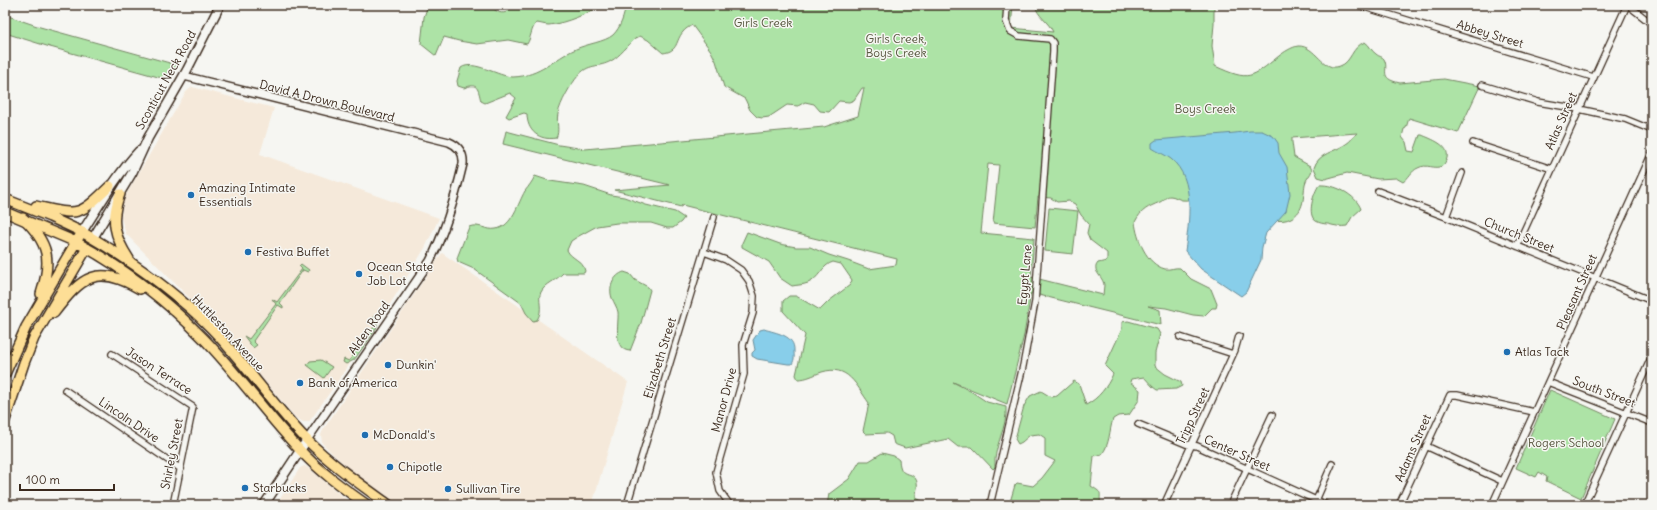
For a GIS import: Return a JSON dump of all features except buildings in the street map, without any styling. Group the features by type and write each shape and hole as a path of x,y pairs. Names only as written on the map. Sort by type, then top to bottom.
{"main road":[{"name":"Sconticut Neck Road","path":"93,238 132,173 144,146 184,76 220,5"},
{"name":"Sconticut Neck Road","path":"82,232 110,186 144,146"},
{"path":"15,202 67,213 78,212 87,208 110,186"},
{"path":"120,194 115,213 115,233 130,262"},
{"name":"Huttleston Avenue","path":"5,199 15,202 93,238 130,262 170,291 212,329 307,440 345,473 389,505"},
{"name":"Huttleston Avenue","path":"5,212 22,218 87,248 128,274 172,308 221,358 300,450 330,478 367,505"},
{"path":"22,218 38,236 44,247 48,261 46,276 37,307"},
{"path":"5,374 37,307 82,232"},
{"path":"5,420 34,338 93,238"},
{"path":"34,338 74,288 82,282 97,276 110,276 121,279 172,308"},
{"name":"Alden Road","path":"264,505 307,440"}],"street":[{"name":"Abbey Street","path":"1358,5 1593,77"},
{"name":"Atlas Street","path":"1517,246 1578,109 1628,5"},
{"path":"1628,5 1652,24"},
{"name":"Egypt Lane","path":"990,505 1021,373 1035,302 1053,43 1047,38 1020,36 1013,33 1008,28 1007,7"},
{"name":"David A Drown Boulevard","path":"184,76 450,142 458,147 462,152"},
{"path":"1482,85 1538,102 1625,119 1652,130"},
{"path":"1473,143 1552,170"},
{"name":"Alden Road","path":"307,440 430,261 450,215 464,164 462,152"},
{"name":"Pleasant Street","path":"1492,505 1652,153"},
{"path":"1446,217 1462,173"},
{"name":"Church Street","path":"1378,191 1446,217 1652,301"},
{"name":"Elizabeth Street","path":"626,505 714,216"},
{"name":"Manor Drive","path":"704,252 726,260 741,270 750,281 754,296 753,313 743,345 744,374 716,472 720,491 730,505"},
{"name":"Tripp Street","path":"1164,505 1233,354 1239,336"},
{"path":"1180,337 1233,354"},
{"name":"Jason Terrace","path":"112,354 193,407"},
{"path":"1584,505 1652,356"},
{"name":"South Street","path":"1548,382 1652,423"},
{"name":"Lincoln Drive","path":"65,390 181,469"},
{"name":"Adams Street","path":"1399,505 1450,395 1457,395 1534,412"},
{"name":"Shirley Street","path":"173,505 193,407"},
{"path":"1230,505 1272,415"},
{"name":"Center Street","path":"1138,424 1246,469 1315,503 1327,505"},
{"path":"1426,446 1502,481"},
{"path":"1315,503 1332,464"}],"shaded area":[{"path":"192,87 274,108 260,154 439,218 425,248 375,328 309,422 303,422 295,417 224,333 126,234 121,218 123,200 186,92"},
{"path":"442,253 628,382 592,505 398,505 355,474 322,443 321,435 323,430"},
{"path":"304,466 353,505 276,505 300,468"}],"green space":[{"path":"485,4 501,13 504,13 507,12 512,5 602,5 583,15 562,22 549,25 536,23 527,44 508,40 477,44 444,37 436,56 421,44 424,17 428,5"},
{"path":"626,5 1013,5 1011,28 1053,32 1036,9 1035,5 1214,5 1212,46 1215,66 1236,74 1243,76 1256,73 1286,51 1298,46 1310,50 1329,66 1340,66 1347,61 1360,44 1365,42 1374,53 1384,59 1386,76 1393,81 1400,83 1444,79 1480,86 1458,133 1409,118 1402,137 1406,142 1408,151 1414,152 1420,135 1422,135 1443,146 1446,149 1447,158 1442,166 1424,166 1416,169 1403,182 1396,178 1378,179 1347,173 1325,179 1318,177 1314,168 1319,159 1327,153 1342,147 1357,133 1292,138 1294,157 1310,166 1312,170 1306,182 1301,207 1296,215 1291,218 1272,220 1260,218 1209,201 1198,199 1182,200 1173,196 1167,197 1148,207 1142,212 1135,222 1136,229 1140,243 1153,262 1165,269 1180,268 1191,279 1211,289 1217,304 1216,308 1212,308 1204,316 1148,306 1160,310 1161,325 1031,293 1024,335 1007,404 953,382 987,402 1006,407 1005,422 996,452 995,467 993,469 972,447 958,447 948,439 905,448 894,444 892,436 887,433 866,434 863,431 869,403 855,383 845,374 831,370 807,378 798,379 796,375 805,335 783,311 783,301 789,296 796,296 820,310 850,285 852,280 841,264 833,262 826,266 812,281 792,286 780,278 769,262 742,247 742,243 747,232 780,244 796,247 810,247 869,269 896,265 897,259 682,205 681,207 614,190 670,185 503,144 506,131 559,145 585,149 824,127 858,116 864,88 862,88 854,100 849,102 839,101 829,112 820,111 814,104 805,102 798,106 787,105 769,117 757,117 750,110 745,99 724,87 716,61 711,51 692,25 680,35 674,48 668,52 663,53 648,40 640,36 611,61 590,67 582,72 572,84 559,110 558,132 556,138 544,138 535,134 529,125 527,114 524,113 509,118 506,116 516,98 510,93 485,103 481,101 478,90 475,86 464,88 458,86 457,81 461,68 466,66 479,67 507,76 523,76 539,70 576,49 610,37 616,32 620,25","holes":["988,164 999,165 993,223 1035,227 1038,197 1051,198 1057,202 1069,201 1075,204 1081,215 1089,224 1087,233 1090,240 1107,253 1107,261 1098,263 1096,266 1104,285 1103,295 1031,277 1034,238 981,233"]},
{"path":"5,15 40,27 177,65 169,80 50,47 5,33"},
{"path":"535,176 550,181 584,186 611,195 624,197 646,205 675,212 684,218 673,228 667,228 651,223 617,223 597,226 571,241 567,250 571,256 582,264 585,271 584,273 563,273 546,286 540,295 539,316 537,320 533,321 526,313 521,303 474,269 458,262 457,258 469,227 476,226 496,229 506,224 514,214 525,191"},
{"path":"1319,185 1338,188 1355,199 1361,209 1352,217 1347,226 1322,223 1313,218 1311,209 1312,203"},
{"path":"1049,208 1078,211 1073,254 1045,251"},
{"path":"301,264 309,270 308,272 303,270 280,303 283,308 278,305 253,341 257,345 253,348 244,336 249,339 276,304 272,299 277,302 302,269 299,266"},
{"path":"624,272 630,274 635,280 648,287 650,290 641,323 630,351 624,350 619,341 617,329 618,312 611,294 611,286 613,282 617,276"},
{"path":"374,316 376,317 377,324 376,329 354,360 346,364 343,362 344,359 349,361 376,324 372,320"},
{"path":"1128,321 1157,329 1160,334 1155,353 1155,366 1165,374 1181,382 1182,386 1176,389 1157,390 1144,377 1131,379 1130,382 1140,390 1139,400 1129,415 1118,416 1113,419 1105,450 1102,454 1094,456 1091,486 1100,492 1101,505 1008,505 1017,483 1033,486 1042,478 1055,461 1045,456 1045,438 1039,434 1030,435 1018,444 1015,439 1024,406 1030,396 1041,391 1051,397 1057,396 1074,381 1079,384 1086,405 1099,396 1113,374 1105,366 1122,329 1122,322"},
{"path":"321,360 332,367 324,378 307,365 310,361"},
{"name":"Rogers School","path":"1550,390 1615,419 1581,498 1546,481 1547,477 1539,472 1536,477 1516,468"},
{"path":"882,453 894,456 899,460 901,470 916,480 916,498 930,505 827,505 829,494 849,479 860,461 869,461"}],"water":[{"path":"1262,131 1273,136 1278,143 1279,153 1287,167 1290,194 1286,211 1266,233 1262,247 1261,260 1246,292 1241,296 1201,269 1185,251 1189,202 1184,178 1179,168 1171,159 1152,148 1152,143 1156,140"},
{"path":"764,329 784,336 791,341 794,356 794,361 792,364 757,359 752,356 752,353 755,350 753,340 760,330"}],"place":[{"name":"Amazing Intimate Essentials","path":"191,195"},
{"name":"Festiva Buffet","path":"248,252"},
{"name":"Ocean State Job Lot","path":"359,274"},
{"name":"Atlas Tack","path":"1507,352"},
{"name":"Dunkin'","path":"388,365"},
{"name":"Bank of America","path":"300,383"},
{"name":"McDonald's","path":"365,435"},
{"name":"Chipotle","path":"390,467"},
{"name":"Starbucks","path":"245,488"},
{"name":"Sullivan Tire","path":"448,489"}],"park label":[{"name":"Girls Creek","path":"763,23"},
{"name":"Girls Creek, Boys Creek","path":"896,46"},
{"name":"Boys Creek","path":"1205,109"}]}
